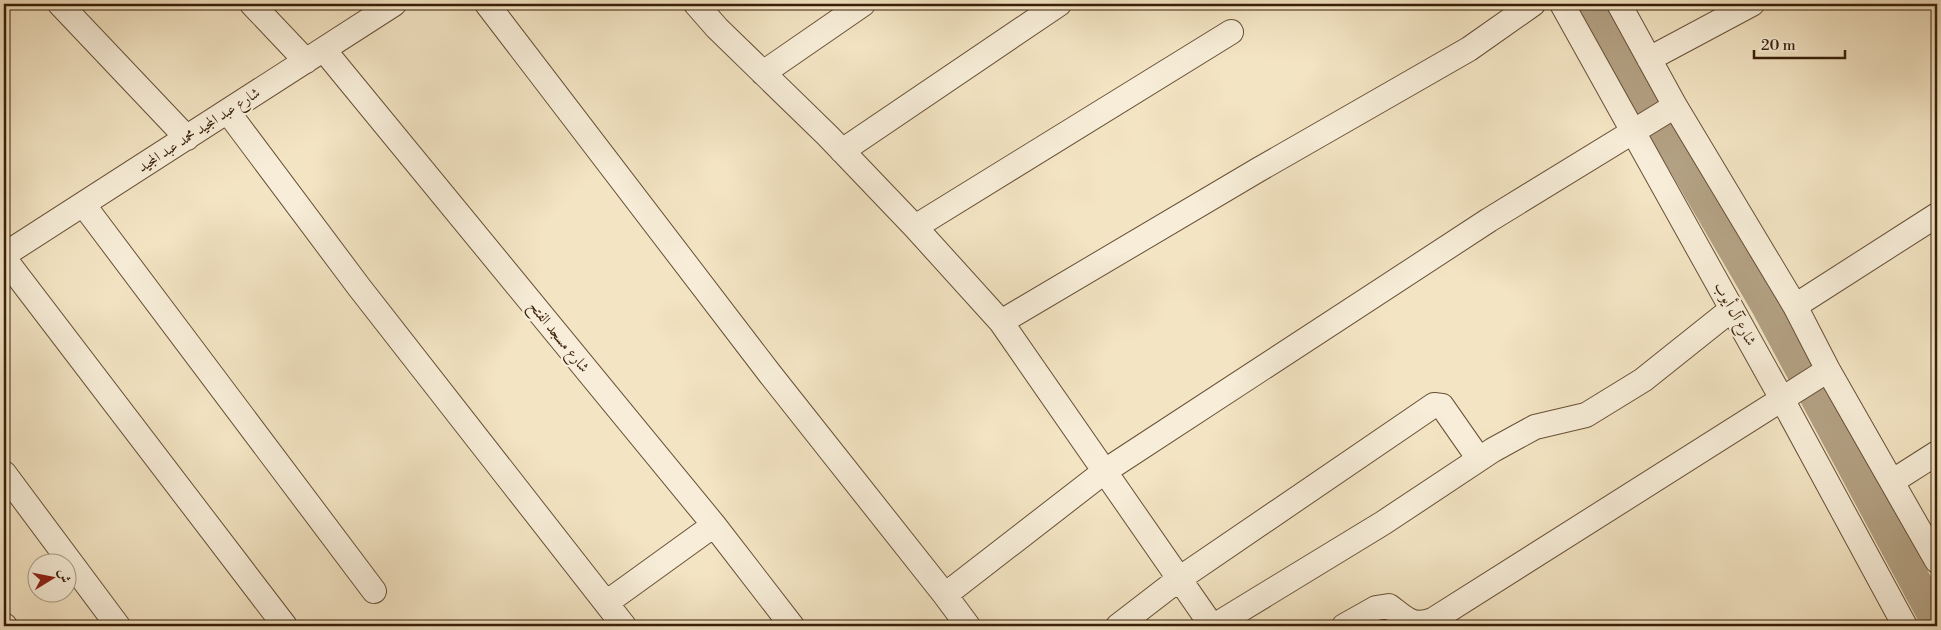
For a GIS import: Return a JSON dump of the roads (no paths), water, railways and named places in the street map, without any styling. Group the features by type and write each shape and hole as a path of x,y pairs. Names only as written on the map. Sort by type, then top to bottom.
{"street":[{"path":"60,4 188,138"},
{"name":"شارع مسجد الفتح","path":"252,4 315,55 714,525 792,626"},
{"path":"487,4 770,374 945,594 968,626"},
{"path":"696,4 717,28 842,151 915,227 1001,322 1213,626 1383,523 1479,459 1535,427 1586,415 1643,380 1732,310"},
{"path":"763,73 863,4"},
{"path":"842,151 1059,4"},
{"path":"1001,322 1258,170 1469,49 1533,4"},
{"name":"شارع آل أيوب","path":"1562,4 1654,118 1795,306 1805,385 1905,626"},
{"name":"شارع آل أيوب","path":"1619,4 1649,59 1654,118 1732,310 1805,385 1892,480 1937,561"},
{"path":"1649,59 1752,4"},
{"name":"شارع عبد المجيد محمد عبد المجيد","path":"4,257 391,5"},
{"path":"915,227 1232,32"},
{"path":"228,112 359,287 624,626"},
{"path":"945,594 1105,471 1488,220 1654,118"},
{"path":"83,204 374,591"},
{"path":"1795,306 1937,215"},
{"path":"4,257 285,626"},
{"path":"1344,626 1376,608 1389,606 1413,624 1426,623 1433,620 1805,385"},
{"path":"1118,626 1179,578 1434,405 1442,406 1479,459"},
{"path":"1892,480 1937,452"},
{"path":"4,473 118,626"},
{"path":"606,603 714,525"}],"waterway":[{"path":"1591,4 1767,306 1937,622"}]}
